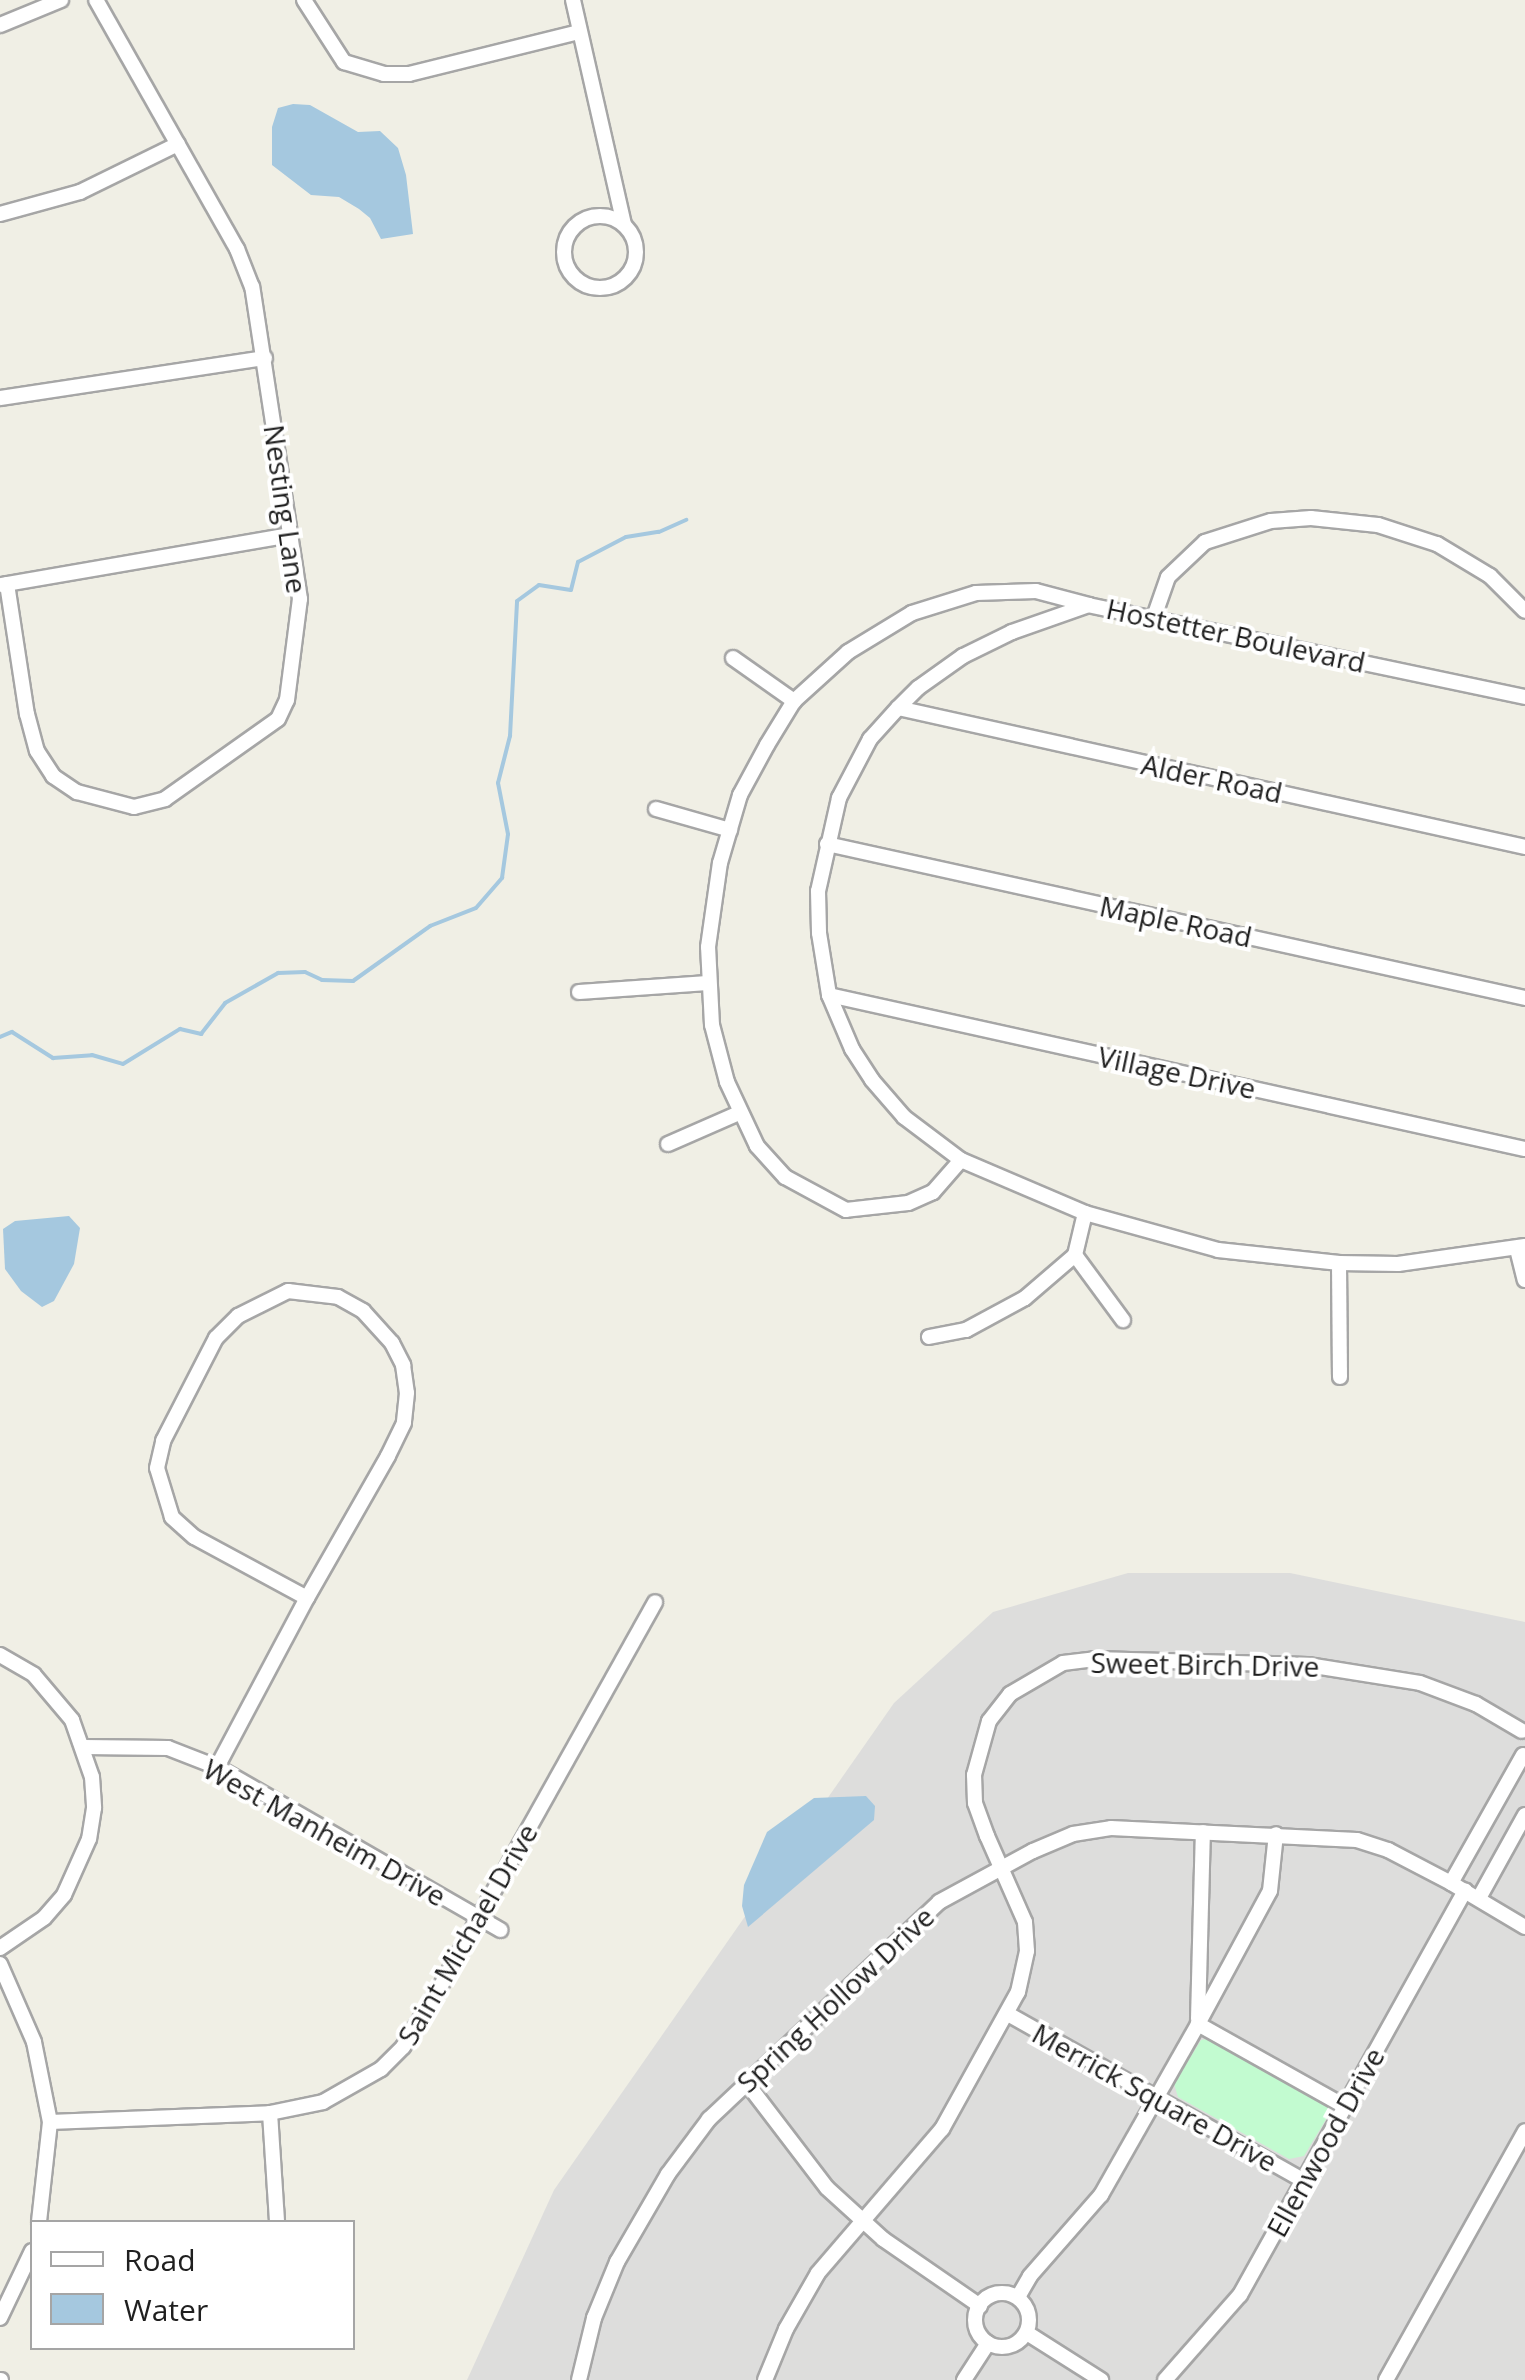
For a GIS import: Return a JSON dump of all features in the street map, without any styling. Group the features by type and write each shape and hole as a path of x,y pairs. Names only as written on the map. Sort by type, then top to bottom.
{"street":[{"path":"0,26 61,0"},
{"name":"Nesting Lane","path":"4,585 27,714 38,751 53,776 76,792 134,807 164,799 278,719 287,700 300,599 266,358 252,287 237,249 96,0"},
{"path":"304,0 344,62 384,74 409,74 580,32"},
{"path":"573,0 624,224 637,246 630,274 606,289 579,282 568,271 563,254 569,233 594,216 624,224"},
{"path":"0,214 80,192 178,144"},
{"path":"0,398 266,358"},
{"path":"1154,616 1168,578 1205,542 1271,522 1310,518 1378,525 1437,544 1490,576 1525,611"},
{"path":"4,585 290,535"},
{"path":"961,1160 933,1192 908,1204 846,1210 785,1178 757,1146 739,1113 712,1025 708,983 712,905 746,783 794,701 879,631 945,599 1036,591 1089,604"},
{"name":"Hostetter Boulevard","path":"1521,1248 1398,1264 1339,1263 1218,1250 1085,1213 961,1160 904,1117 852,1049 829,995 818,918 827,844 839,798 870,739 918,688 963,656 1012,632 1089,604 1525,696"},
{"path":"733,658 794,701"},
{"name":"Alder Road","path":"898,708 1525,847"},
{"path":"656,809 730,830"},
{"name":"Maple Road","path":"827,844 1525,998"},
{"path":"579,992 708,983"},
{"name":"Village Drive","path":"829,995 1525,1149"},
{"path":"668,1144 739,1113"},
{"path":"929,1337 966,1330 1004,1312 1075,1255 1085,1213"},
{"path":"1521,1248 1525,1280"},
{"path":"1075,1255 1123,1320"},
{"path":"1339,1263 1340,1377"},
{"path":"217,1767 404,1422 407,1393 403,1365 392,1343 364,1312 338,1298 288,1291 250,1308 216,1338 163,1442 157,1468 172,1517 194,1537 306,1598"},
{"name":"Saint Michael Drive","path":"50,2122 270,2113 324,2102 381,2069 403,2048 655,1602"},
{"path":"0,1655 34,1675 55,1696 84,1747 94,1808 80,1868 44,1918 0,1948"},
{"name":"Sweet Birch Drive","path":"764,2380 810,2286 861,2220 942,2129 1008,2014 1023,1976 1027,1951 1025,1922 975,1803 978,1748 989,1721 1010,1694 1063,1662 1095,1659 1370,1671 1458,1697 1524,1729"},
{"path":"1524,1729 1524,1757"},
{"name":"West Manheim Drive","path":"84,1747 168,1748 217,1767 501,1930"},
{"name":"Ellenwood Drive","path":"1165,2380 1240,2295 1465,1890 1524,1757"},
{"name":"Ellenwood Drive","path":"1465,1890 1525,1815"},
{"name":"Spring Hollow Drive","path":"579,2380 594,2318 644,2214 709,2120 922,1916 1001,1867 1073,1834 1111,1828 1357,1840 1388,1850 1525,1927"},
{"path":"1198,2024 1203,1832"},
{"path":"1018,2298 1030,2276 1073,2232 1101,2195 1198,2024 1270,1891 1276,1834"},
{"path":"0,1964 34,2042 50,2122 39,2220"},
{"name":"Merrick Square Drive","path":"1008,2014 1302,2180"},
{"path":"1198,2024 1344,2106"},
{"path":"746,2082 827,2188 861,2220 980,2306"},
{"path":"270,2113 277,2220"},
{"path":"1389,2379 1525,2131"},
{"path":"0,2318 30,2254"},
{"path":"993,2294 1018,2298 1030,2320 1027,2333 1006,2347 988,2344 976,2326 980,2306 993,2294"},
{"path":"1027,2333 1101,2380"},
{"path":"964,2380 988,2344"}],"shaded area":[{"path":"1128,1573 1290,1573 1525,1622 1525,2380 467,2380 554,2190 894,1703 993,1612"}],"green space":[{"path":"1213,2038 1326,2099 1331,2111 1304,2156 1289,2159 1178,2097 1174,2084 1201,2040"}],"water":[{"path":"310,105 358,132 380,131 398,148 406,175 413,234 381,239 370,218 359,209 339,197 311,195 272,165 272,127 278,108"},
{"path":"69,1216 80,1228 74,1264 54,1301 42,1307 21,1291 5,1269 3,1229 15,1221"},
{"path":"866,1796 875,1806 874,1820 748,1927 742,1906 744,1885 767,1832 814,1798"}],"waterway":[{"path":"0,1037 12,1032 53,1058 92,1055 123,1064 180,1029 201,1034 225,1003 278,973 305,972 322,980 353,981 430,926 476,908 502,878 508,834 498,783 510,736 517,601 539,585 571,590 578,562 626,537 659,532 686,520"}]}
